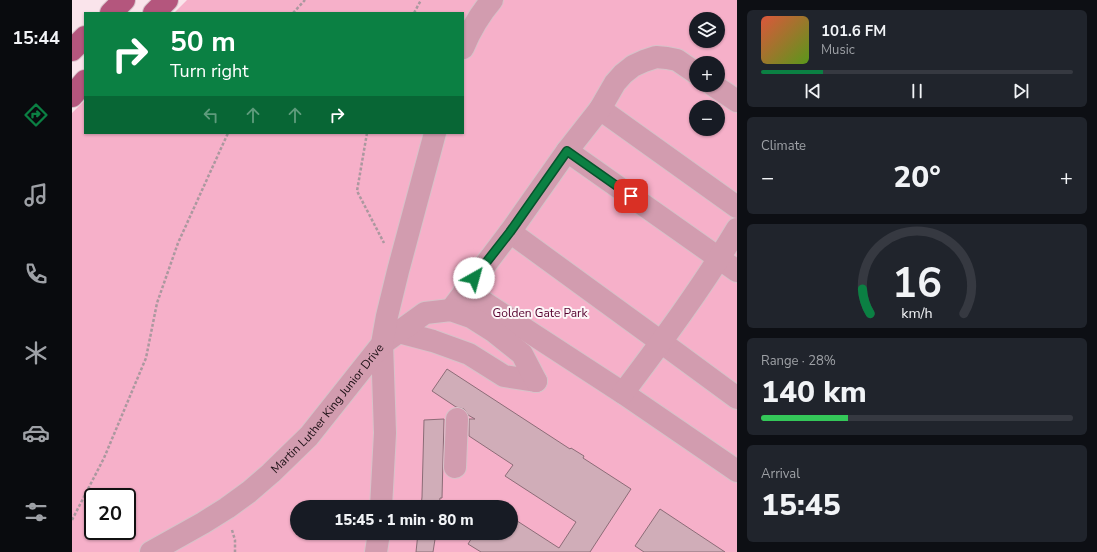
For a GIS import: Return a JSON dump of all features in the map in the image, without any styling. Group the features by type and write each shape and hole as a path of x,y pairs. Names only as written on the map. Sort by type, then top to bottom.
{"main road":[{"path":"111,12 124,0"},
{"path":"155,12 167,0"},
{"path":"72,50 84,38"},
{"path":"72,96 84,82"}],"street":[{"path":"464,46 474,25 492,0"},
{"path":"451,310 510,232 567,151 600,109 623,74 633,66 656,57 677,60 689,68"},
{"path":"724,92 737,101"},
{"path":"600,109 737,207"},
{"name":"Martin Luther King Junior Drive","path":"151,552 227,508 271,473 309,436 391,338 388,316 398,271 435,134"},
{"path":"567,151 737,271"},
{"path":"623,393 661,342 719,258 737,229"},
{"path":"510,232 737,398"},
{"path":"465,290 623,393 737,471"},
{"path":"451,310 471,318 487,327 522,354 536,381 504,376 469,354 433,341 391,338 425,313 451,310"},
{"path":"381,500 391,338"},
{"path":"455,467 456,419"},
{"path":"376,552 378,540"}],"path":[{"path":"295,12 304,0"},
{"path":"415,12 421,0"},
{"path":"72,520 104,458 146,358 157,303 178,243 228,134"},
{"path":"367,134 357,191 398,271"}],"green space":[{"name":"Golden Gate Park","path":"187,0 737,0 737,552 72,552 72,113 84,101 84,134 464,134 464,12 175,12"}],"building":[{"path":"447,369 570,449 571,448 584,456 583,458 631,489 590,552 481,552 468,544 471,540 518,540 518,522 559,548 576,522 505,476 513,465 469,436 469,419 475,419 468,415 464,409 456,407 432,391"},
{"path":"444,419 442,498 440,498 440,500 422,500 424,420"},
{"path":"660,509 725,552 644,552 635,546"},
{"path":"417,540 435,540 433,552 416,552"}],"route":[{"path":"474,278 510,232 567,151 631,196"}]}
